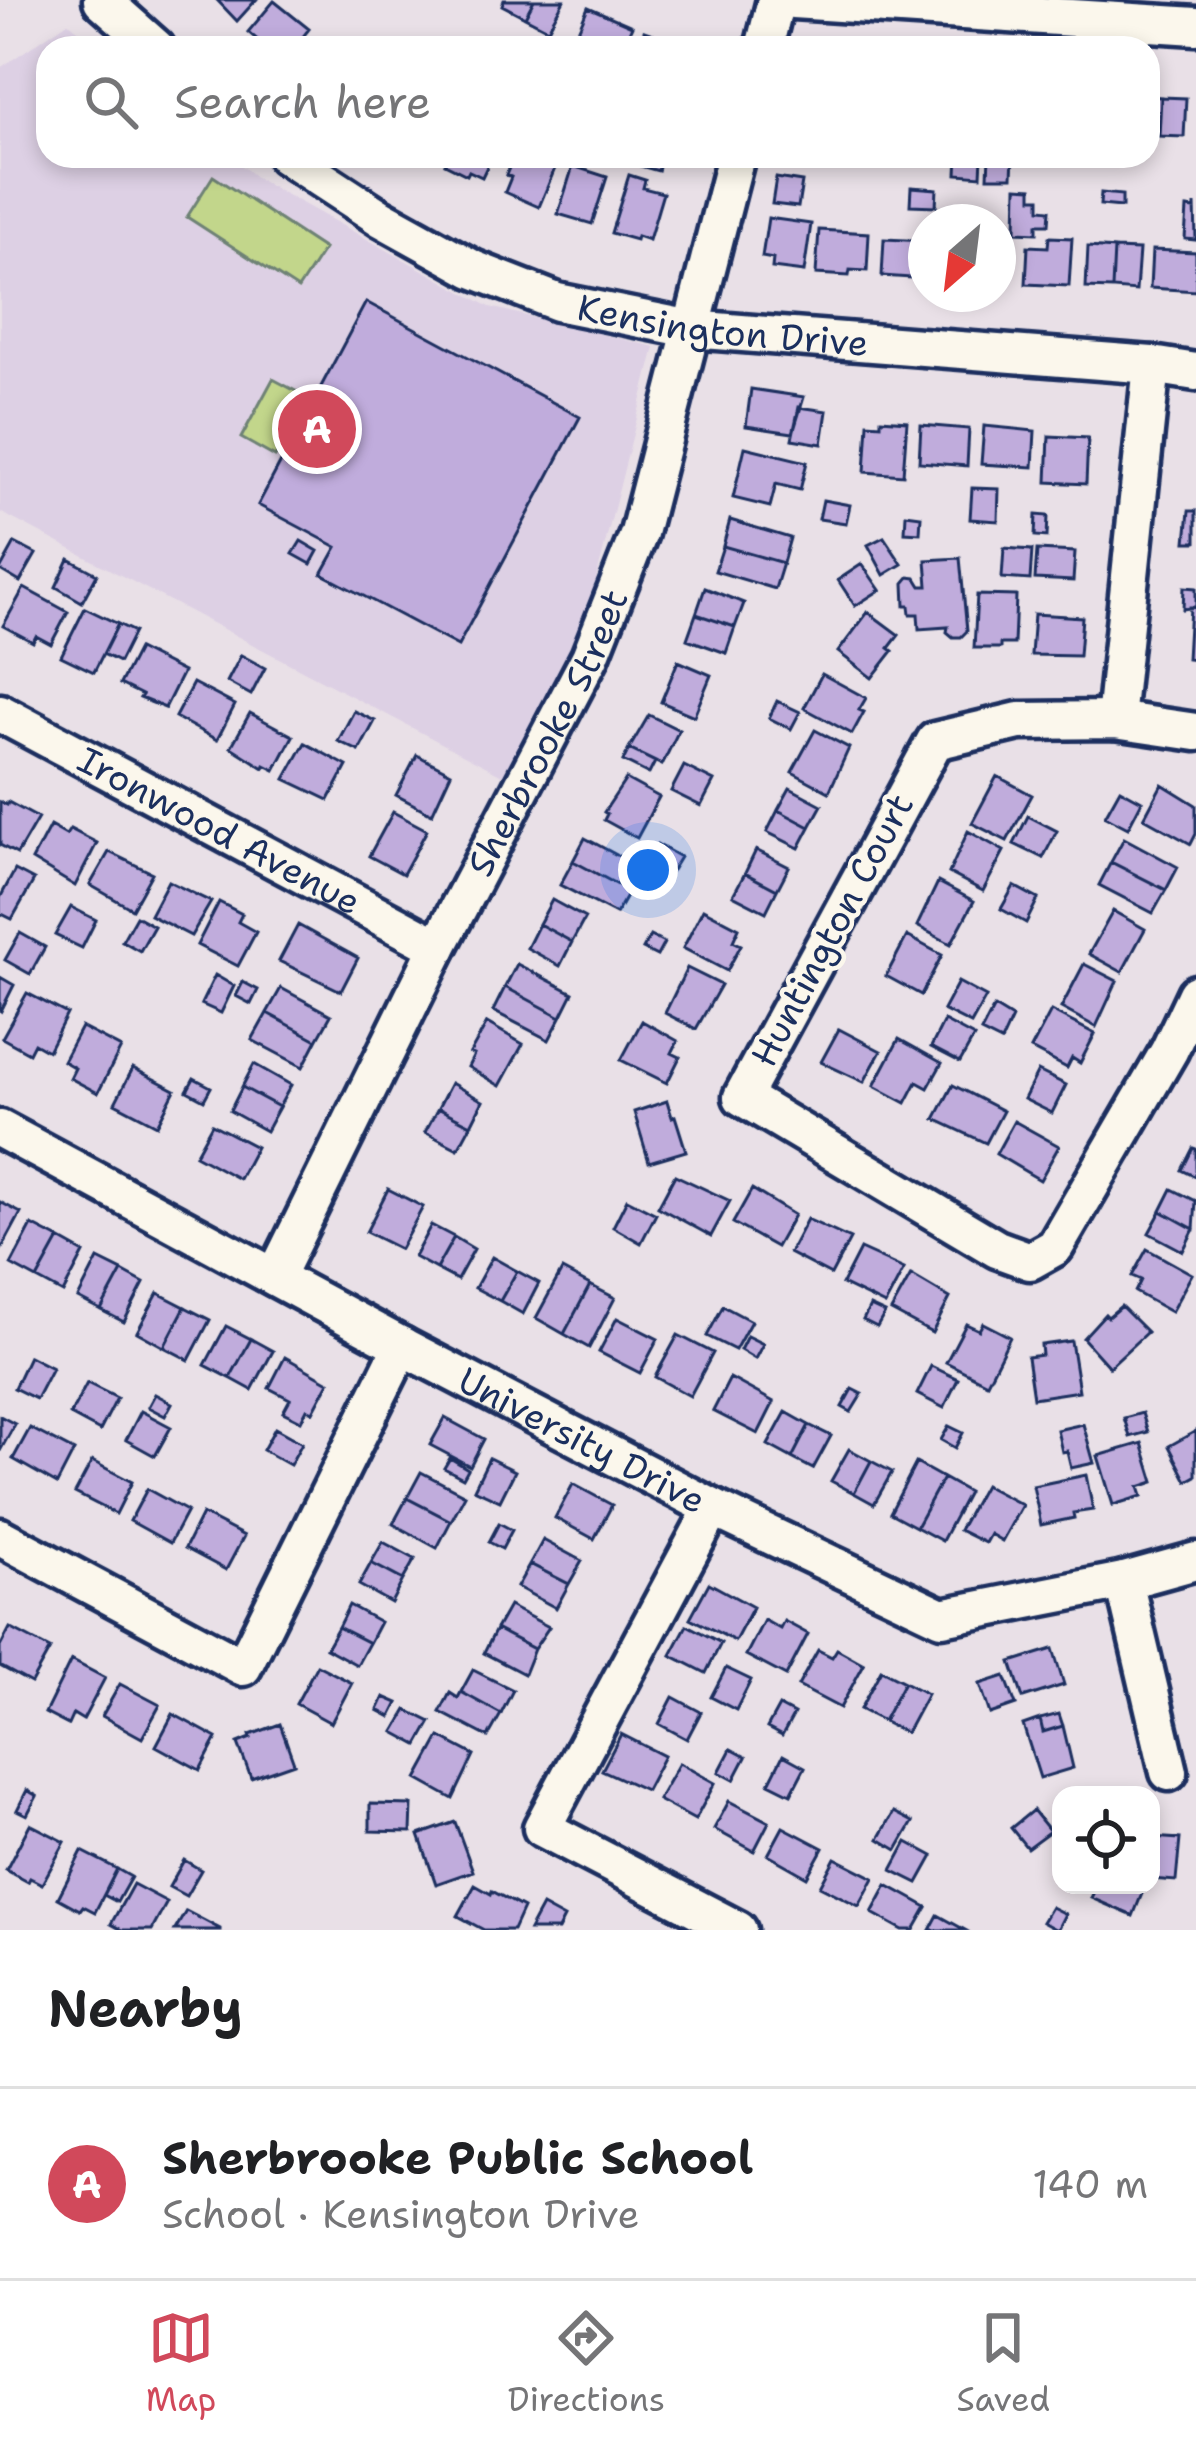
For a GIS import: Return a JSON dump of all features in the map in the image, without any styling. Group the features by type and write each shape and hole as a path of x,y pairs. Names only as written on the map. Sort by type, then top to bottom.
{"street":[{"path":"102,0 142,36"},
{"path":"767,36 776,0"},
{"path":"793,0 1196,26"},
{"name":"Kensington Drive","path":"304,168 473,269 557,302 692,329 1196,372"},
{"name":"Sherbrooke Street","path":"275,1277 438,947 590,657 638,533 733,168"},
{"path":"1115,720 1152,365"},
{"name":"Ironwood Avenue","path":"0,713 438,947"},
{"name":"Huntington Court","path":"1196,732 1115,720 1019,721 935,741 742,1097 998,1249 1030,1261 1055,1247 1182,1059 1196,994"},
{"name":"University Drive","path":"0,1129 713,1508 942,1617 1124,1581 1196,1561"},
{"path":"0,1537 243,1667 402,1346"},
{"path":"713,1508 542,1828 738,1930"},
{"path":"1124,1581 1169,1772"}],"shaded area":[{"path":"68,22 85,36 47,36"},
{"path":"36,44 36,168 245,168 490,307 655,347 586,619 506,777 0,512 0,68"}],"green space":[{"path":"213,176 324,249 298,289 187,217"},
{"path":"273,379 307,397 275,457 241,438"}],"building":[{"path":"217,0 256,0 237,21"},
{"path":"504,0 534,0 525,17 502,5"},
{"path":"534,0 564,0 548,29 525,17"},
{"path":"274,1 309,29 303,36 253,36 248,32"},
{"path":"588,7 632,26 627,36 576,36"},
{"path":"1161,97 1186,98 1184,137 1160,136"},
{"path":"453,168 486,168 482,177 469,171 467,175"},
{"path":"509,168 555,168 539,207 505,192 511,177 506,175"},
{"path":"572,168 607,177 592,224 558,214"},
{"path":"957,168 981,168 981,176 957,174"},
{"path":"988,168 1012,168 1012,177 988,177"},
{"path":"629,175 645,180 643,188 663,193 649,240 611,233"},
{"path":"776,178 802,182 798,207 772,204"},
{"path":"911,187 937,189 936,204 910,204"},
{"path":"1017,187 1032,188 1032,198 1040,198 1040,209 1050,210 1049,224 1037,224 1037,233 1016,232"},
{"path":"1101,193 1122,195 1122,207 1100,205"},
{"path":"1195,204 1196,240 1185,239 1187,208 1195,209"},
{"path":"768,218 811,224 804,272 772,268 773,259 762,257"},
{"path":"819,230 869,233 867,271 850,270 849,276 816,274"},
{"path":"1049,237 1072,238 1069,286 1026,284 1028,246 1048,247"},
{"path":"884,239 908,240 908,278 882,276"},
{"path":"1088,247 1114,249 1112,289 1086,288"},
{"path":"1114,249 1139,250 1136,291 1112,289"},
{"path":"1152,250 1196,252 1196,291 1150,288"},
{"path":"366,302 580,417 458,646 322,574 337,547 258,505"},
{"path":"751,389 804,397 793,433 746,426"},
{"path":"799,407 827,411 822,444 792,439"},
{"path":"881,419 907,421 903,475 865,472 868,423 881,424"},
{"path":"921,425 969,429 967,466 919,462"},
{"path":"984,426 1035,431 1033,467 981,464"},
{"path":"1049,436 1088,438 1086,484 1047,482"},
{"path":"745,447 807,462 800,490 776,484 770,507 733,498"},
{"path":"972,488 999,489 998,521 970,519"},
{"path":"823,500 850,505 846,523 819,519"},
{"path":"1189,511 1196,511 1196,542 1186,542"},
{"path":"906,514 921,516 920,533 905,532"},
{"path":"1036,515 1048,516 1047,537 1035,536"},
{"path":"730,520 790,538 783,563 723,546"},
{"path":"884,537 902,564 884,575 868,545"},
{"path":"301,541 318,551 311,564 293,554"},
{"path":"15,543 36,554 20,582 0,570"},
{"path":"723,546 783,563 775,589 715,571"},
{"path":"1004,548 1032,550 1030,580 1002,578"},
{"path":"1037,550 1075,552 1073,581 1035,579"},
{"path":"960,558 967,631 953,637 948,627 919,629 918,614 910,614 905,606 904,583 909,577 928,586 926,560"},
{"path":"69,559 97,574 82,602 56,587"},
{"path":"862,564 880,590 855,606 838,580"},
{"path":"1184,587 1196,588 1196,607 1183,609"},
{"path":"24,588 68,612 51,644 36,636 33,642 3,626"},
{"path":"705,588 744,603 735,627 696,614"},
{"path":"977,595 1016,596 1014,644 974,648"},
{"path":"1190,607 1196,607 1196,660 1187,659"},
{"path":"85,608 118,624 94,672 61,656"},
{"path":"868,612 899,635 872,678 838,652"},
{"path":"696,614 735,627 726,653 687,639"},
{"path":"1034,614 1082,617 1079,656 1031,655"},
{"path":"118,624 134,632 119,662 103,654"},
{"path":"138,649 183,672 165,708 120,684"},
{"path":"241,655 265,668 251,695 227,682"},
{"path":"678,661 711,675 694,716 661,702"},
{"path":"822,674 866,698 852,734 804,708"},
{"path":"193,683 235,705 217,740 175,717"},
{"path":"777,701 800,712 791,729 769,718"},
{"path":"354,711 375,721 359,751 338,741"},
{"path":"250,713 293,736 275,770 231,747"},
{"path":"649,715 679,730 662,765 629,749"},
{"path":"815,730 849,748 829,792 792,772"},
{"path":"305,743 347,766 329,800 285,779"},
{"path":"629,749 655,762 649,774 623,761"},
{"path":"417,755 451,773 432,814 396,795"},
{"path":"684,766 714,781 701,806 671,791"},
{"path":"997,776 1032,795 1007,841 972,823"},
{"path":"626,779 659,797 637,838 604,820 604,812"},
{"path":"1162,784 1196,805 1196,834 1191,844 1144,818"},
{"path":"790,788 822,805 810,827 778,810"},
{"path":"1120,789 1142,801 1128,828 1105,816"},
{"path":"0,802 38,818 17,854 0,845"},
{"path":"778,810 810,827 799,848 767,832"},
{"path":"393,812 427,830 403,874 369,856"},
{"path":"1028,816 1057,831 1043,858 1014,844"},
{"path":"50,826 66,835 70,829 97,843 75,886 32,860"},
{"path":"968,831 1004,851 983,891 949,873"},
{"path":"585,838 641,868 629,891 573,861"},
{"path":"1124,838 1178,867 1166,890 1111,862"},
{"path":"657,844 680,857 671,872 648,858"},
{"path":"756,850 789,867 777,890 745,873"},
{"path":"109,852 152,873 132,909 90,885"},
{"path":"573,861 629,891 616,914 560,885"},
{"path":"1111,862 1166,890 1153,913 1099,885"},
{"path":"15,870 34,880 12,919 0,913 0,898"},
{"path":"745,873 777,890 766,912 733,895"},
{"path":"168,881 211,902 191,936 150,915"},
{"path":"938,882 974,901 951,944 917,926"},
{"path":"1014,886 1038,899 1026,923 1001,909"},
{"path":"552,900 585,918 572,942 539,924"},
{"path":"219,902 242,914 238,922 256,932 238,966 197,945"},
{"path":"71,907 96,920 82,948 55,935"},
{"path":"703,909 739,928 733,941 741,945 727,971 683,948"},
{"path":"1113,911 1145,929 1122,972 1089,954"},
{"path":"136,916 154,926 140,951 122,941"},
{"path":"539,924 572,942 560,966 527,948"},
{"path":"298,925 358,958 341,991 279,961"},
{"path":"20,933 45,947 30,974 5,960"},
{"path":"650,936 664,943 657,956 643,949"},
{"path":"907,936 942,955 921,995 886,976"},
{"path":"517,964 573,993 561,1017 505,987"},
{"path":"1084,964 1117,981 1096,1027 1061,1008"},
{"path":"687,968 721,985 696,1029 665,1013"},
{"path":"215,975 234,986 221,1013 201,1004"},
{"path":"0,977 14,985 1,1011 0,1010"},
{"path":"243,982 258,990 251,1004 236,996"},
{"path":"958,982 986,997 971,1024 943,1010"},
{"path":"505,987 561,1017 549,1040 493,1011"},
{"path":"281,988 331,1015 317,1040 267,1013"},
{"path":"27,993 67,1014 48,1051 34,1043 29,1053 2,1038"},
{"path":"994,1007 1012,1018 1001,1042 981,1032"},
{"path":"1051,1011 1095,1034 1080,1063 1072,1058 1067,1068 1031,1049"},
{"path":"267,1013 317,1040 303,1067 252,1040"},
{"path":"642,1021 678,1041 672,1053 680,1057 667,1083 621,1060"},
{"path":"944,1021 974,1037 960,1062 931,1047"},
{"path":"487,1023 523,1044 500,1086 468,1067 474,1055 470,1053"},
{"path":"81,1027 121,1048 98,1093 70,1078 75,1068 63,1061"},
{"path":"839,1029 881,1051 864,1082 821,1062"},
{"path":"899,1039 942,1063 928,1088 917,1082 906,1103 874,1086"},
{"path":"254,1064 291,1085 279,1107 242,1087"},
{"path":"133,1068 175,1090 157,1125 115,1103"},
{"path":"1038,1071 1066,1085 1052,1113 1024,1099"},
{"path":"194,1078 211,1087 204,1100 187,1091"},
{"path":"451,1083 483,1101 471,1125 438,1108"},
{"path":"953,1085 1003,1111 986,1143 935,1119"},
{"path":"242,1087 279,1107 266,1131 230,1111"},
{"path":"667,1101 686,1151 649,1162 634,1112"},
{"path":"438,1108 471,1125 458,1149 425,1132"},
{"path":"1014,1121 1059,1146 1040,1180 996,1154"},
{"path":"212,1124 256,1147 239,1179 195,1155"},
{"path":"1196,1149 1196,1177 1182,1170"},
{"path":"675,1175 730,1201 711,1236 658,1207"},
{"path":"388,1189 423,1207 400,1249 366,1232"},
{"path":"752,1189 794,1215 776,1247 733,1223"},
{"path":"1172,1189 1196,1201 1194,1229 1161,1211"},
{"path":"627,1199 656,1214 641,1243 613,1227"},
{"path":"0,1202 21,1213 0,1252"},
{"path":"1161,1211 1194,1229 1183,1251 1149,1233"},
{"path":"807,1219 850,1239 831,1275 789,1253"},
{"path":"32,1225 59,1239 37,1279 11,1265"},
{"path":"431,1225 454,1237 436,1269 414,1257"},
{"path":"454,1237 474,1249 457,1280 436,1269"},
{"path":"59,1239 84,1253 63,1293 37,1279"},
{"path":"860,1249 904,1269 885,1305 842,1284"},
{"path":"1147,1249 1192,1274 1171,1312 1135,1292 1141,1280 1132,1276"},
{"path":"492,1257 517,1271 500,1301 475,1288"},
{"path":"98,1259 122,1271 101,1310 78,1298"},
{"path":"562,1270 590,1285 564,1334 536,1318"},
{"path":"122,1271 144,1283 124,1322 101,1310"},
{"path":"517,1271 539,1283 523,1314 500,1301"},
{"path":"911,1275 950,1298 932,1333 891,1311"},
{"path":"590,1285 615,1298 589,1348 564,1334"},
{"path":"158,1293 185,1307 164,1347 137,1332"},
{"path":"723,1306 751,1321 735,1350 707,1336"},
{"path":"870,1306 885,1313 877,1327 863,1320"},
{"path":"1121,1306 1147,1332 1109,1367 1083,1338 1105,1314 1108,1317"},
{"path":"185,1307 210,1320 189,1360 164,1347"},
{"path":"617,1318 658,1339 640,1373 599,1352"},
{"path":"983,1323 1010,1337 987,1383 946,1362 966,1324 979,1330"},
{"path":"226,1326 251,1339 230,1378 205,1365"},
{"path":"678,1335 713,1353 690,1396 655,1377"},
{"path":"747,1336 763,1344 755,1359 740,1350"},
{"path":"251,1339 273,1351 252,1390 230,1378"},
{"path":"1071,1341 1079,1391 1033,1398 1027,1357 1042,1355 1041,1345"},
{"path":"29,1356 52,1368 36,1399 14,1388"},
{"path":"285,1357 329,1382 313,1412 307,1409 301,1421 283,1412 290,1399 269,1388"},
{"path":"931,1366 958,1379 944,1408 917,1394"},
{"path":"730,1378 774,1402 758,1434 713,1411"},
{"path":"87,1383 117,1398 100,1431 70,1415"},
{"path":"852,1389 862,1394 851,1412 842,1407"},
{"path":"155,1394 172,1403 165,1416 148,1407"},
{"path":"141,1411 171,1427 155,1456 126,1440"},
{"path":"786,1412 809,1425 792,1458 768,1445"},
{"path":"1142,1413 1148,1432 1130,1437 1124,1418"},
{"path":"0,1416 15,1424 0,1451"},
{"path":"445,1418 484,1439 470,1466 430,1445"},
{"path":"1083,1424 1094,1463 1071,1468 1057,1430"},
{"path":"809,1425 831,1436 813,1469 792,1458"},
{"path":"949,1426 963,1433 955,1448 941,1440"},
{"path":"30,1428 74,1451 57,1484 13,1459"},
{"path":"275,1428 302,1443 290,1465 263,1450"},
{"path":"1196,1431 1196,1476 1187,1481 1169,1446"},
{"path":"1142,1443 1154,1482 1139,1487 1142,1496 1113,1505 1098,1456"},
{"path":"849,1449 871,1461 854,1493 831,1481"},
{"path":"450,1458 468,1469 463,1478 444,1468"},
{"path":"489,1458 515,1471 500,1501 474,1489"},
{"path":"92,1461 132,1482 116,1514 75,1493"},
{"path":"871,1461 892,1472 874,1504 854,1493"},
{"path":"916,1463 943,1478 916,1527 890,1513"},
{"path":"421,1472 465,1495 451,1521 407,1498"},
{"path":"1086,1475 1093,1510 1041,1525 1033,1486"},
{"path":"943,1478 968,1492 942,1541 916,1527"},
{"path":"573,1484 612,1505 594,1539 555,1518"},
{"path":"984,1485 1022,1505 1002,1541 990,1534 985,1543 959,1530"},
{"path":"147,1489 187,1511 170,1543 130,1521"},
{"path":"407,1498 451,1521 437,1548 393,1524"},
{"path":"202,1514 244,1536 226,1570 185,1548"},
{"path":"499,1523 512,1530 502,1549 489,1542"},
{"path":"543,1540 582,1561 569,1584 530,1564"},
{"path":"383,1542 415,1559 403,1580 371,1563"},
{"path":"371,1563 403,1580 391,1603 359,1585"},
{"path":"530,1564 569,1584 556,1608 517,1587"},
{"path":"709,1583 753,1607 735,1641 690,1618"},
{"path":"349,1605 380,1622 369,1643 338,1627"},
{"path":"509,1606 549,1627 534,1649 496,1629"},
{"path":"764,1620 780,1629 784,1621 808,1634 786,1676 746,1655"},
{"path":"687,1625 721,1643 706,1673 671,1655"},
{"path":"338,1627 369,1643 357,1665 326,1648"},
{"path":"10,1628 50,1649 31,1683 0,1666 0,1647"},
{"path":"496,1629 534,1649 524,1674 484,1653"},
{"path":"837,1649 864,1664 840,1708 798,1686 818,1650 832,1657"},
{"path":"1053,1649 1064,1685 1023,1698 1011,1662"},
{"path":"71,1660 105,1678 83,1720 73,1714 68,1725 45,1713"},
{"path":"317,1665 352,1683 331,1723 296,1704"},
{"path":"726,1668 751,1680 736,1710 711,1697"},
{"path":"473,1670 513,1690 501,1714 461,1692"},
{"path":"881,1670 904,1682 883,1721 860,1709"},
{"path":"1005,1676 1016,1705 990,1714 980,1684"},
{"path":"904,1682 927,1694 906,1733 883,1721"},
{"path":"120,1684 160,1705 142,1738 102,1716"},
{"path":"461,1692 501,1714 488,1737 440,1712 450,1693 458,1698"},
{"path":"384,1697 398,1703 391,1717 378,1710"},
{"path":"673,1697 701,1712 687,1739 659,1724"},
{"path":"779,1706 794,1714 782,1736 767,1728"},
{"path":"407,1710 431,1722 418,1745 394,1732"},
{"path":"173,1714 217,1738 200,1770 156,1746"},
{"path":"1059,1714 1063,1726 1043,1732 1040,1719"},
{"path":"1040,1719 1043,1732 1063,1726 1073,1768 1040,1778 1023,1725"},
{"path":"280,1724 294,1763 251,1778 238,1743"},
{"path":"621,1734 664,1756 646,1790 602,1770"},
{"path":"440,1737 474,1755 453,1799 417,1779"},
{"path":"731,1749 746,1757 734,1780 719,1772"},
{"path":"783,1755 805,1767 791,1794 769,1783"},
{"path":"679,1763 715,1783 695,1820 658,1800"},
{"path":"27,1790 37,1796 27,1815 17,1810"},
{"path":"729,1801 769,1822 754,1851 714,1829"},
{"path":"370,1804 412,1805 411,1832 370,1831"},
{"path":"1033,1810 1050,1831 1027,1848 1011,1828"},
{"path":"894,1812 913,1822 897,1850 879,1839"},
{"path":"455,1822 473,1871 436,1884 419,1835"},
{"path":"30,1824 65,1842 42,1884 6,1870"},
{"path":"783,1827 823,1848 807,1877 768,1855"},
{"path":"1160,1838 1180,1839 1176,1881 1160,1880"},
{"path":"907,1842 933,1856 918,1883 892,1870"},
{"path":"82,1851 117,1869 95,1912 58,1898"},
{"path":"835,1858 874,1878 859,1906 820,1886"},
{"path":"184,1860 201,1870 186,1896 169,1887"},
{"path":"117,1869 131,1877 117,1902 104,1895"},
{"path":"133,1884 167,1902 152,1930 122,1930 111,1924"},
{"path":"475,1885 523,1908 513,1930 484,1930 458,1916"},
{"path":"887,1885 927,1907 914,1930 903,1930 872,1913"},
{"path":"1093,1894 1142,1894 1133,1916 1091,1898"},
{"path":"542,1906 564,1918 558,1930 529,1930"},
{"path":"1051,1907 1065,1914 1057,1930 1042,1922"},
{"path":"186,1911 220,1929 220,1930 175,1930"},
{"path":"938,1915 965,1930 930,1930"}],"place":[{"name":"Sherbrooke Public School","path":"317,429"}]}
